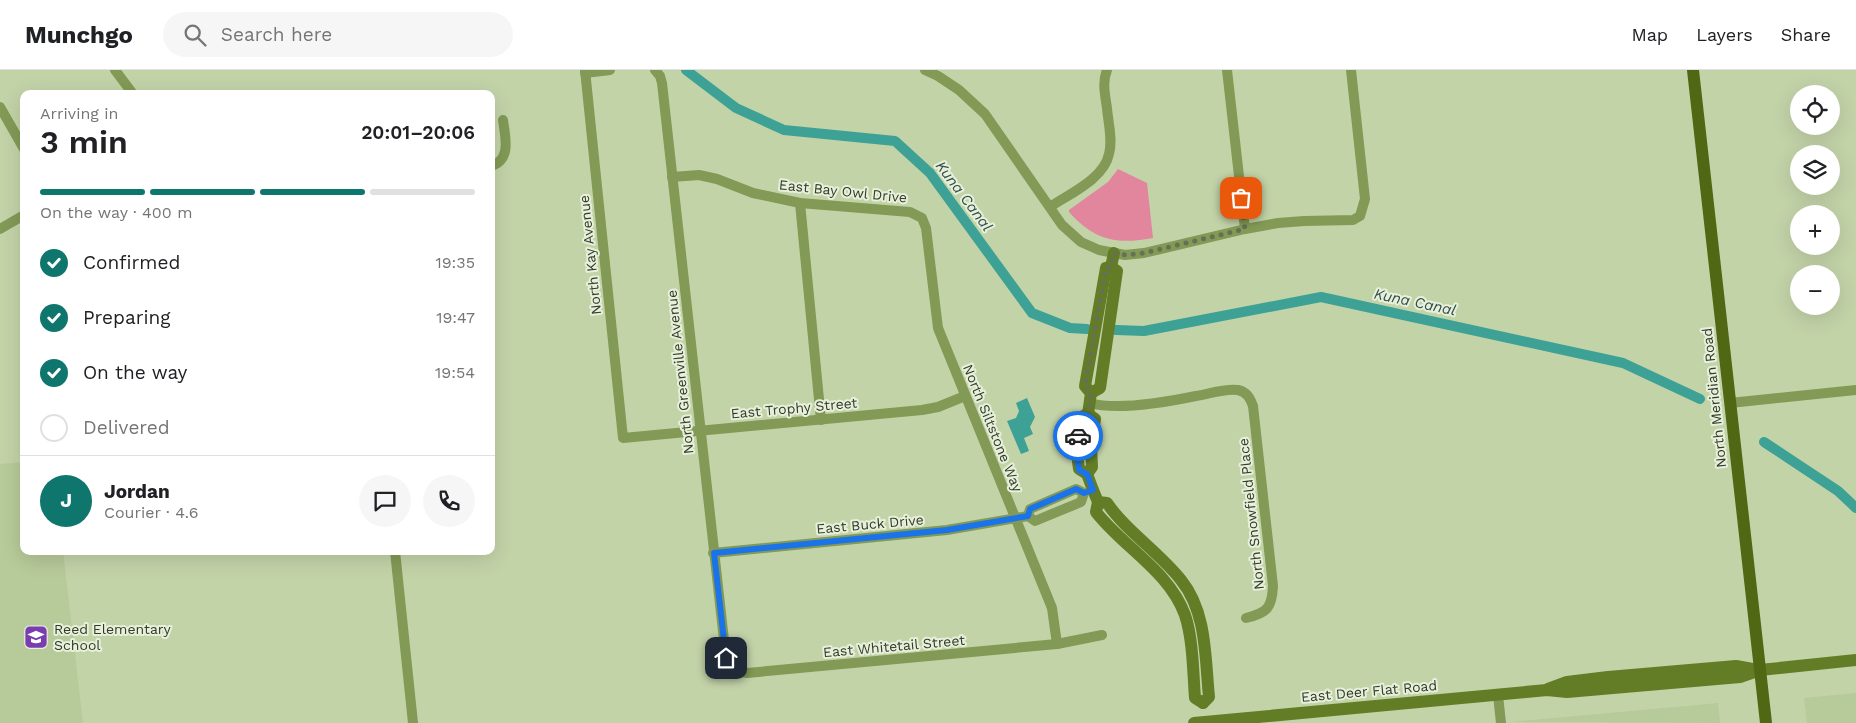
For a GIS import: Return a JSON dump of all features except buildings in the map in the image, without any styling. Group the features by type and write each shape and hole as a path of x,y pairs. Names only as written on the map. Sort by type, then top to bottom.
{"main road":[{"name":"North Meridian Road","path":"1693,70 1766,723"}],"street":[{"path":"115,70 130,90"},
{"path":"585,71 610,70"},
{"name":"North Greenville Avenue","path":"656,70 662,83 726,658 733,670"},
{"path":"925,70 959,90 986,114 1062,225 1081,242 1099,250 1126,255 1144,253 1278,223 1353,220 1360,216 1365,199 1351,70"},
{"path":"1050,207 1093,178 1110,155 1104,82 1107,70"},
{"path":"1227,70 1245,229"},
{"name":"North Kay Avenue","path":"585,71 623,438"},
{"path":"0,107 20,142"},
{"path":"496,164 505,155 503,120"},
{"name":"East Bay Owl Drive","path":"672,177 699,175 717,179 752,194 800,203 910,212 922,218"},
{"path":"800,203 821,420"},
{"path":"0,229 20,216"},
{"name":"North Siltstone Way","path":"922,218 926,228 938,328 1052,608 1057,644"},
{"path":"1114,253 1111,267 1117,271 1100,388 1090,403 1095,419 1091,446 1092,467 1087,474 1092,495 1107,503 1115,515 1172,569 1192,596 1202,625 1206,658 1209,697 1203,703 1206,722"},
{"name":"North Snowfield Place","path":"1090,403 1119,406 1181,400 1230,390 1246,393 1253,406 1273,586 1273,599 1268,608 1260,615 1246,618"},
{"path":"1730,403 1856,390"},
{"name":"East Trophy Street","path":"623,438 931,408 965,396"},
{"name":"East Buck Drive","path":"714,553 947,530 1028,516 1030,509 1076,489 1092,495"},
{"path":"395,555 413,723"},
{"name":"East Whitetail Street","path":"733,670 747,673 1057,644 1102,635"},
{"name":"East Deer Flat Road","path":"1206,722 1547,690 1566,692 1740,677 1760,670 1856,660"},
{"path":"1498,695 1500,723"}],"shaded area":[{"path":"1118,169 1147,183 1153,238 1128,241 1106,238 1087,229 1069,212 1069,210 1108,182"},
{"name":"Reed Elementary School","path":"20,462 20,555 63,555 83,723 0,723 0,464"},
{"path":"1856,693 1856,723 1807,723 1804,698"},
{"path":"1718,703 1720,723 1510,722"}],"water":[{"path":"1027,398 1035,417 1030,427 1033,434 1024,438 1029,451 1021,454 1007,421 1016,418 1019,411 1016,403"}],"waterway":[{"name":"Kuna Canal","path":"686,70 736,108 784,130 895,141 930,173 1032,313 1070,328 1087,329"},
{"name":"Kuna Canal","path":"1116,330 1144,331 1321,297 1623,363 1700,399"},
{"name":"Kuna Canal","path":"1764,442 1838,491 1856,508"}],"way so far":[{"path":"1078,436 1081,417 1088,414 1091,393 1085,386 1106,268 1111,267 1114,253 1126,255 1144,253 1245,229 1241,198"}],"place":[{"name":"Reed Elementary School","path":"36,637"}],"route":[{"path":"726,658 714,553 947,530 1028,516 1030,509 1076,489 1084,493 1093,490 1087,474 1079,470 1076,446 1078,436"}]}
